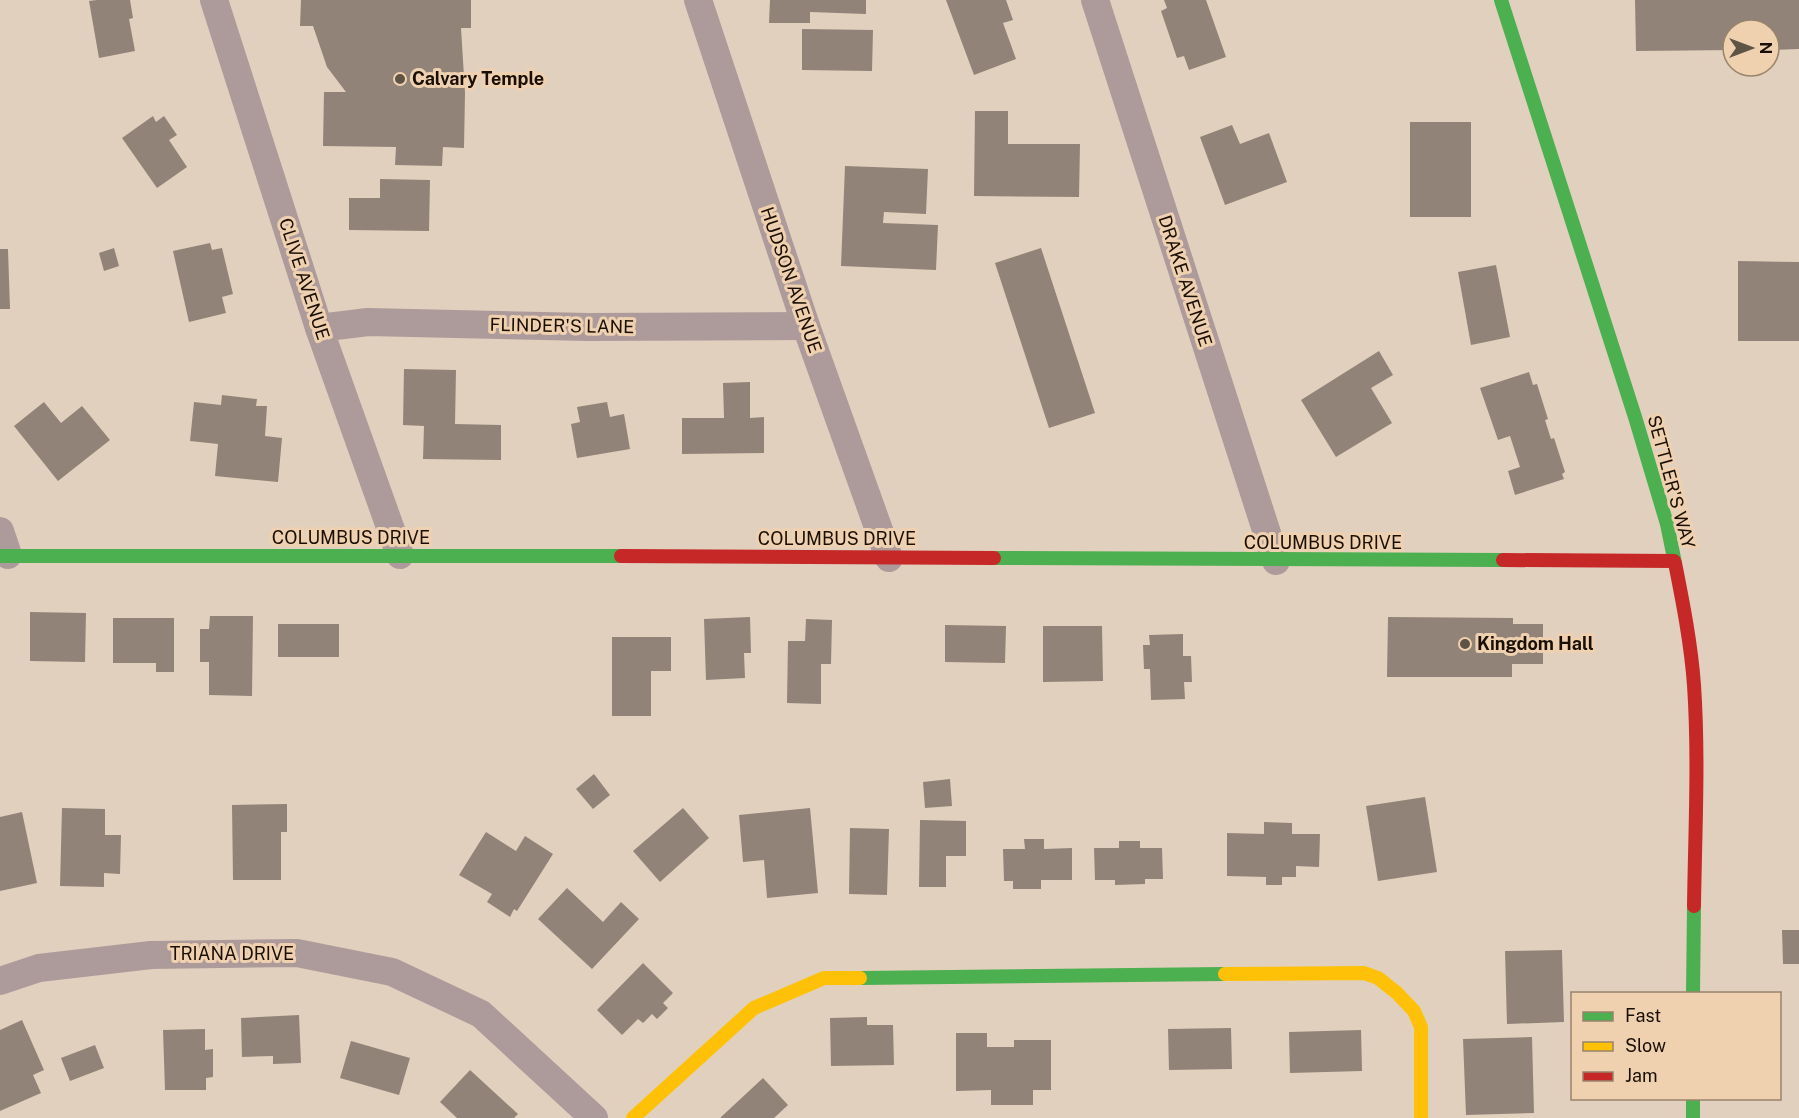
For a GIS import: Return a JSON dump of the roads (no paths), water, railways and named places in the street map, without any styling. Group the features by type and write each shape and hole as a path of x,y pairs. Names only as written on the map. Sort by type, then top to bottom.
{"street":[{"name":"CLIVE AVENUE","path":"214,0 319,328 400,555"},
{"name":"HUDSON AVENUE","path":"698,0 806,326 889,558"},
{"name":"DRAKE AVENUE","path":"1095,0 1275,561"},
{"name":"SETTLER'S WAY","path":"1501,0 1635,417 1667,524 1684,608 1694,685 1696,756 1693,992"},
{"name":"FLINDER'S LANE","path":"319,328 368,322 588,327 806,326"},
{"name":"COLUMBUS DRIVE","path":"3,547 400,555 1275,561 1674,561"},
{"name":"TRIANA DRIVE","path":"0,981 39,968 150,955 297,953 392,972 481,1014 594,1118"},
{"path":"633,1118 754,1008 824,978 1364,973 1378,978 1397,993 1414,1011 1421,1027 1421,1118"},
{"path":"1693,1100 1693,1118"}],"place":[{"name":"Calvary Temple","path":"400,79"},
{"name":"Kingdom Hall","path":"1465,644"}]}
